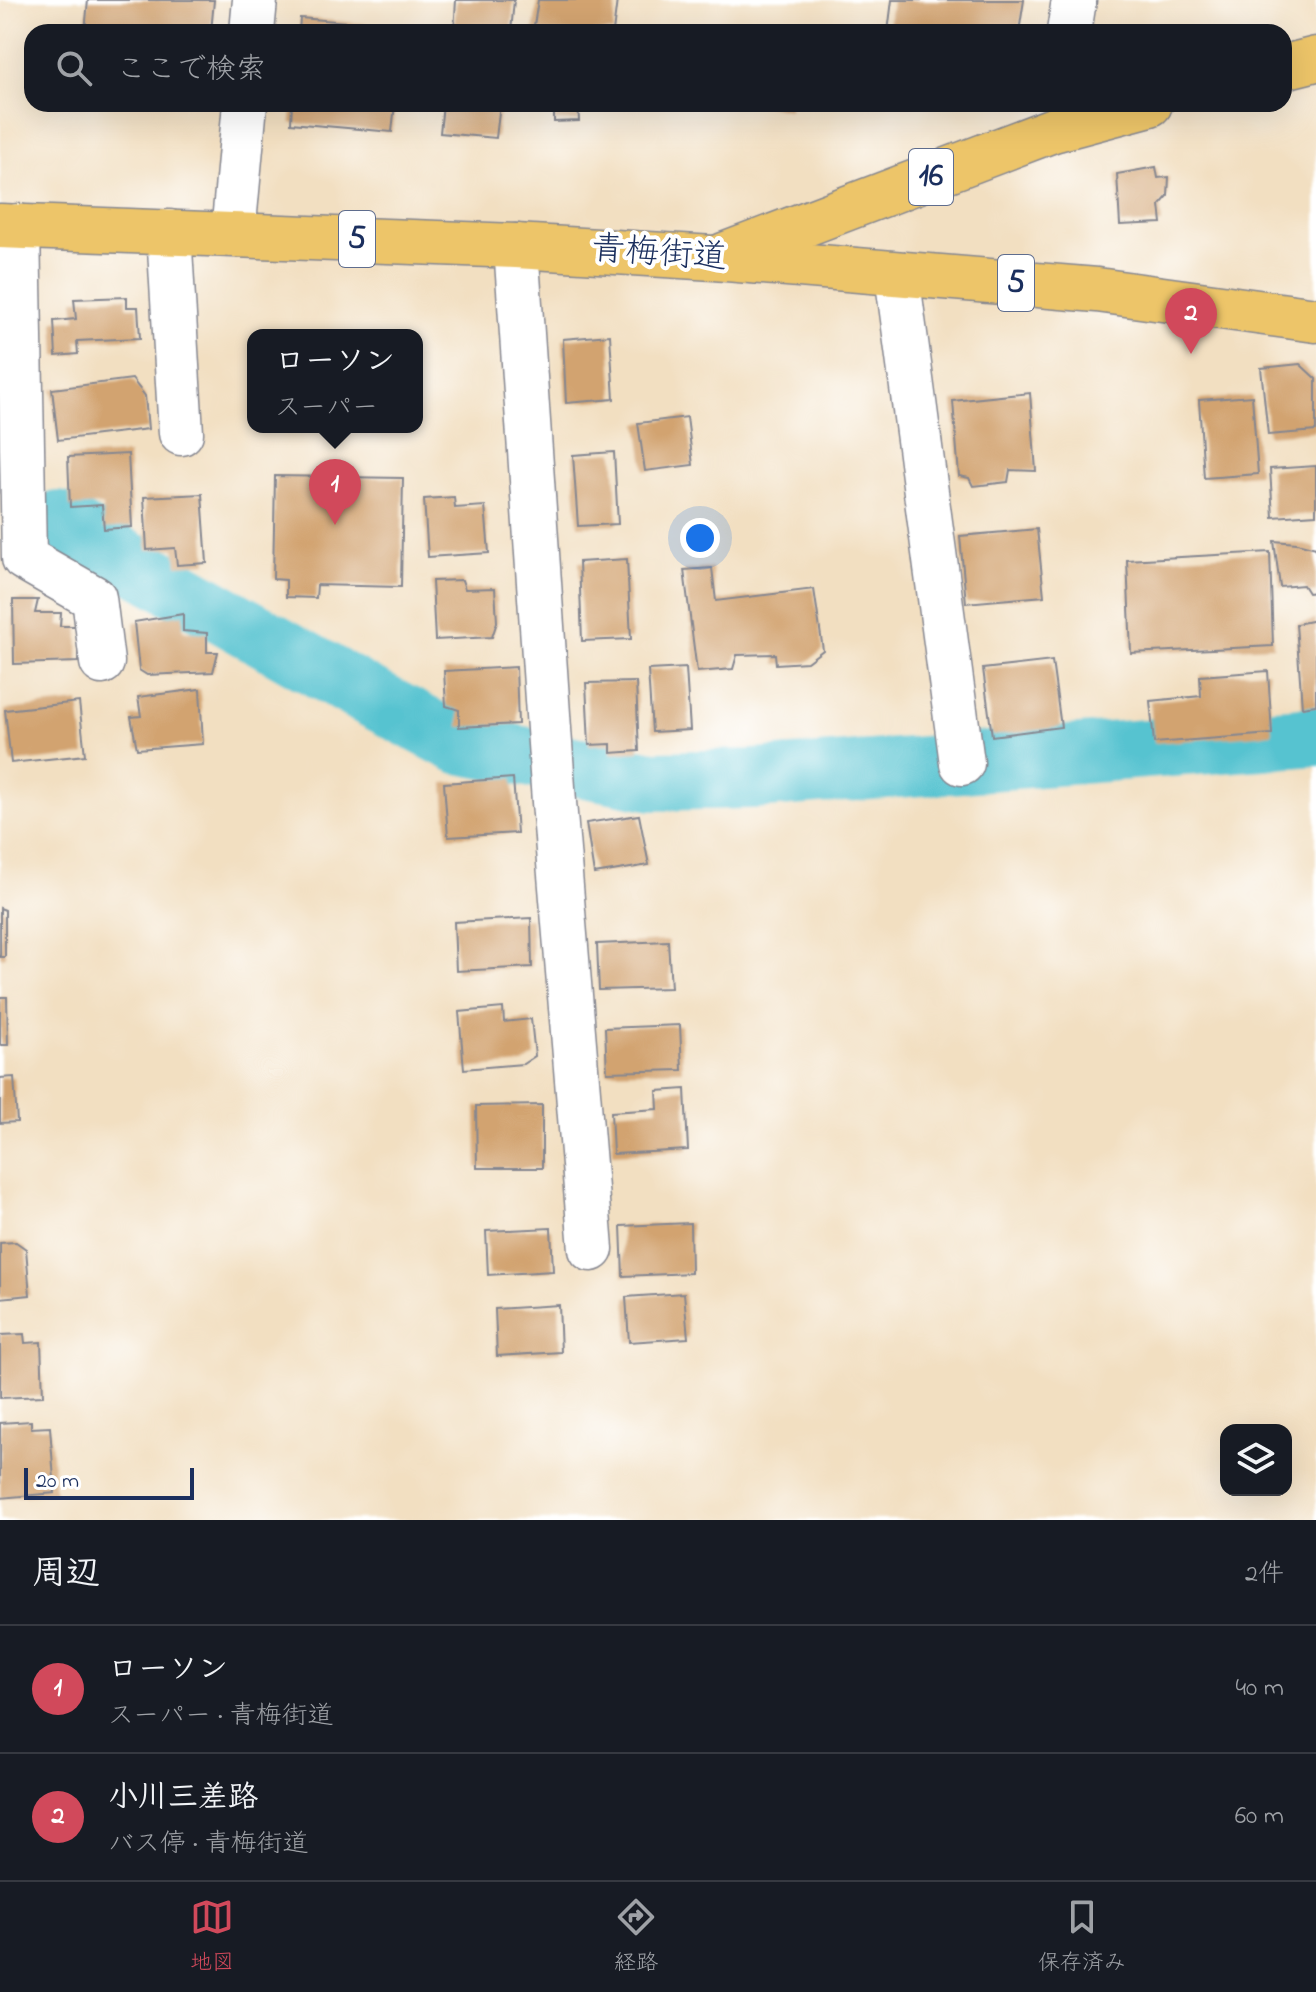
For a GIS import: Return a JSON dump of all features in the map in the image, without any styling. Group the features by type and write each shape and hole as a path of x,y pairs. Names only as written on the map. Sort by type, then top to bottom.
{"main road":[{"path":"1292,65 1316,59"},
{"name":"16","path":"714,258 1055,117 1092,112"},
{"name":"青梅街道","path":"9,226 516,246 714,258 1097,290 1316,320"}],"street":[{"path":"253,24 255,0"},
{"path":"1070,24 1074,0"},
{"path":"233,234 244,112"},
{"path":"9,226 24,558 94,598 102,662"},
{"path":"169,232 181,433"},
{"path":"516,246 554,802 591,1249"},
{"path":"897,274 962,763"}],"building":[{"path":"88,0 214,0 212,24 86,24"},
{"path":"456,0 514,0 512,24 454,24"},
{"path":"538,0 617,0 614,24 534,24"},
{"path":"892,0 1024,0 1020,24 889,24"},
{"path":"300,18 369,24 300,24"},
{"path":"292,112 394,112 392,132 291,123"},
{"path":"442,112 499,112 496,138 440,133"},
{"path":"554,112 578,112 579,121 554,122"},
{"path":"1156,167 1158,178 1169,177 1168,196 1160,205 1162,223 1120,225 1117,174"},
{"path":"127,297 127,307 138,307 140,338 77,341 78,354 56,356 54,321 76,319 74,299"},
{"path":"610,335 614,399 566,403 563,339"},
{"path":"1300,364 1316,379 1316,431 1268,435 1261,368"},
{"path":"132,379 145,396 148,429 58,440 52,389"},
{"path":"1030,393 1036,471 1010,470 1008,482 973,486 969,478 959,476 953,401"},
{"path":"1252,396 1258,474 1204,478 1199,400"},
{"path":"687,417 693,465 645,471 638,423"},
{"path":"614,452 618,524 578,526 573,455"},
{"path":"128,454 132,527 104,529 102,505 70,507 68,457"},
{"path":"1316,466 1316,514 1273,517 1270,469"},
{"path":"275,476 403,478 401,587 317,585 316,598 286,597 286,580 273,579"},
{"path":"202,494 207,563 177,565 175,548 147,550 144,497"},
{"path":"454,497 455,508 485,506 489,553 428,557 424,499"},
{"path":"1037,529 1044,596 966,603 960,536"},
{"path":"1274,541 1316,548 1316,592 1308,593 1303,585 1280,587"},
{"path":"1270,552 1273,646 1131,653 1127,560"},
{"path":"627,559 631,639 582,641 579,562"},
{"path":"712,568 716,601 814,589 823,650 807,662 776,664 775,654 737,655 733,669 697,672 684,570"},
{"path":"462,580 465,589 495,588 497,622 492,637 435,640 432,581"},
{"path":"13,600 38,600 35,613 61,613 60,626 79,626 78,662 14,664"},
{"path":"183,614 183,631 207,633 207,652 218,652 213,672 147,675 139,670 134,622"},
{"path":"1316,620 1316,705 1302,707 1296,624"},
{"path":"1052,661 1061,727 992,736 983,669"},
{"path":"516,667 518,724 459,727 459,710 446,706 444,671"},
{"path":"686,668 690,730 652,732 648,670"},
{"path":"1268,671 1272,734 1154,743 1150,701 1201,696 1200,676"},
{"path":"636,682 639,751 611,753 611,744 589,745 586,683"},
{"path":"200,689 203,744 137,749 131,717 141,716 138,697"},
{"path":"79,702 85,755 11,763 5,710"},
{"path":"513,778 517,833 448,837 444,783"},
{"path":"639,815 649,865 594,874 586,823"},
{"path":"0,908 5,910 5,957 0,957"},
{"path":"531,918 532,967 456,971 454,922"},
{"path":"668,941 671,988 599,990 597,944"},
{"path":"0,997 7,997 8,1045 0,1045"},
{"path":"503,1008 504,1022 531,1019 535,1056 523,1064 464,1069 459,1012"},
{"path":"680,1025 682,1070 607,1072 605,1028"},
{"path":"14,1077 17,1122 0,1123 0,1078"},
{"path":"685,1089 688,1150 613,1154 611,1112 658,1109 657,1091"},
{"path":"542,1105 542,1168 477,1168 476,1106"},
{"path":"690,1223 691,1273 623,1276 621,1226"},
{"path":"551,1228 553,1271 488,1275 486,1231"},
{"path":"16,1242 26,1249 30,1295 0,1298 0,1243"},
{"path":"684,1293 688,1338 629,1342 626,1297"},
{"path":"559,1305 561,1352 497,1356 495,1309"},
{"path":"24,1334 25,1343 41,1342 43,1396 0,1398 0,1335"},
{"path":"31,1421 31,1428 50,1427 55,1493 0,1498 0,1423"}],"waterway":[{"path":"58,521 364,694 459,744 653,781 753,779 1316,736"}],"place":[{"name":"小川三差路","path":"1191,354"},
{"name":"ローソン","path":"335,525"}]}
